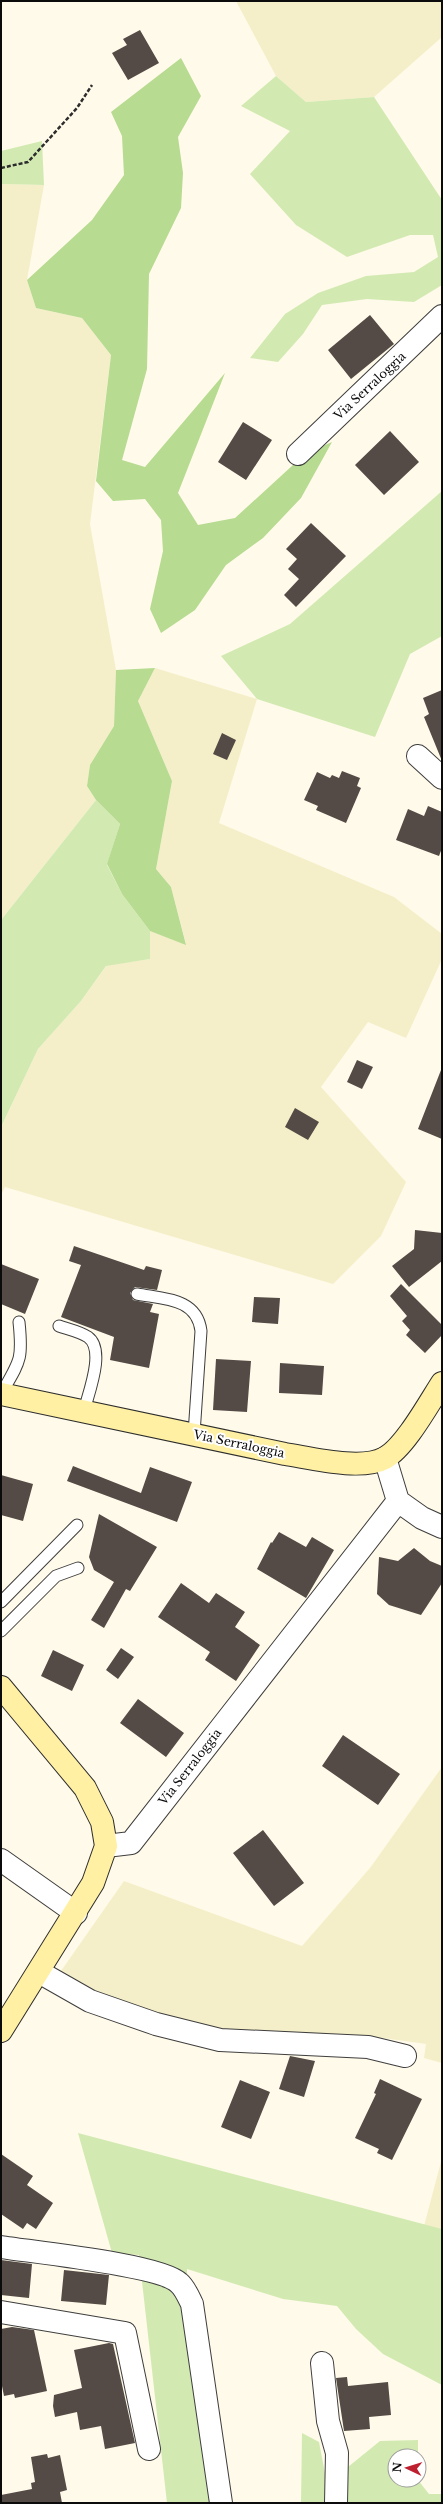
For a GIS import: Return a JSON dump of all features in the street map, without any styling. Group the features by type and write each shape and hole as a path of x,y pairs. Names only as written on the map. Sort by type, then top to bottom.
{"main road":[{"path":"386,1458 416,1425 442,1383"},
{"name":"Via Serraloggia","path":"2,1388 84,1411 328,1461 368,1464 386,1458"},
{"path":"1,1687 84,1788 102,1822 106,1846 93,1884 1,2031"}],"street":[{"name":"Via Serraloggia","path":"298,454 442,316"},
{"path":"418,756 442,778"},
{"path":"386,1458 398,1501 422,1518 442,1527"},
{"name":"Via Serraloggia","path":"106,1846 131,1843 398,1501"},
{"path":"1,1860 76,1913"},
{"path":"39,1972 90,2001 156,2024 220,2040 368,2047 405,2056"},
{"path":"1,2247 130,2267 159,2273 179,2283 192,2304 221,2503"},
{"path":"1,2312 125,2333 149,2449"},
{"path":"322,2363 328,2421 337,2452 336,2503"}],"lane":[{"path":"137,1294 180,1302 192,1310 200,1319 201,1331 194,1434"},
{"path":"2,1388 18,1364 22,1352 18,1322"},
{"path":"59,1326 88,1337 96,1351 96,1362 84,1411"},
{"path":"1,1602 77,1525"},
{"path":"1,1631 56,1576 78,1568"}],"path":[{"path":"1,168 28,162 77,108 92,84"}],"shaded area":[{"path":"236,1 442,1 442,37 374,97 306,102 276,76"},
{"path":"1,184 44,185 27,280 36,308 82,318 111,355 90,524 116,670 114,726 90,765 87,786 96,800 1,920"},
{"path":"155,668 257,699 219,823 394,897 442,934 442,959 406,1038 368,1022 321,1087 406,1182 381,1236 333,1284 5,1187 1,1195 1,1127 38,1049 81,1001 107,965 150,959 150,931 186,944 171,887 156,869 172,781 138,701"},
{"path":"442,1767 442,2063 424,2058 426,2044 369,2036 225,2030 160,2016 94,1992 61,1971 124,1881 302,1946 370,1868"},
{"path":"442,2158 442,2229 424,2226"}],"green space":[{"path":"181,58 201,96 178,137 183,173 181,208 149,274 147,369 122,460 145,467 225,373 178,493 198,525 235,518 305,454 332,442 301,498 263,538 226,565 195,610 161,633 150,609 163,551 161,520 145,499 113,501 96,481 111,355 82,318 36,308 27,280 92,220 124,175 122,136 111,112"},
{"path":"276,76 306,102 374,97 442,200 442,285 414,302 367,299 322,305 303,334 278,362 250,358 285,314 318,293 366,276 414,272 438,257 433,235 410,235 347,257 296,225 250,174 290,131 241,106"},
{"path":"42,141 44,185 1,184 1,151"},
{"path":"442,491 442,636 410,654 375,737 257,699 221,656 290,624"},
{"path":"155,668 138,701 172,781 156,869 171,887 186,945 150,931 122,894 107,864 120,824 96,800 87,786 90,765 114,726 116,670"},
{"path":"96,800 120,824 107,865 122,894 150,931 150,959 106,966 81,1001 38,1049 1,1127 1,920"},
{"path":"78,2133 442,2229 442,2385 383,2354 356,2329 337,2306 283,2299 187,2269 188,2350 214,2503 167,2503 139,2255 112,2253"},
{"path":"302,2433 319,2442 327,2484 380,2441 418,2440 418,2448 387,2448 387,2488 424,2488 429,2494 442,2494 442,2503 301,2503"}],"building":[{"path":"140,30 159,63 128,80 112,53 127,45 123,39"},
{"path":"370,315 394,344 351,379 328,350"},
{"path":"243,422 272,440 246,480 218,462"},
{"path":"390,431 419,462 384,495 355,465"},
{"path":"311,523 346,556 296,607 284,595 299,579 288,569 297,559 286,549"},
{"path":"442,690 442,761 424,717 429,714 423,698"},
{"path":"222,733 236,740 227,760 213,754"},
{"path":"342,771 360,778 357,786 361,788 346,823 316,810 318,806 304,800 317,772 330,778 332,775 339,778"},
{"path":"428,806 442,812 442,848 439,856 396,840 408,809 424,816"},
{"path":"357,1060 373,1067 362,1089 347,1082"},
{"path":"442,1070 442,1139 418,1129"},
{"path":"295,1108 319,1122 308,1140 285,1127"},
{"path":"415,1230 442,1233 442,1261 409,1287 392,1266 414,1249"},
{"path":"74,1246 144,1270 146,1266 162,1270 157,1290 135,1287 130,1293 133,1300 153,1304 150,1312 159,1314 149,1368 110,1360 114,1337 61,1317 81,1265 69,1261"},
{"path":"1,1264 39,1279 25,1314 1,1304"},
{"path":"401,1284 442,1325 442,1335 425,1353 406,1335 410,1330 402,1321 407,1316 390,1296"},
{"path":"254,1297 280,1298 278,1324 252,1322"},
{"path":"216,1359 251,1361 247,1412 213,1410"},
{"path":"280,1363 324,1366 322,1395 279,1393"},
{"path":"73,1466 141,1493 150,1467 192,1482 177,1522 67,1481"},
{"path":"1,1475 33,1484 23,1521 1,1515"},
{"path":"99,1514 157,1547 130,1591 126,1589 104,1628 91,1620 114,1582 94,1570 89,1557"},
{"path":"279,1532 306,1547 312,1537 334,1550 306,1598 257,1569 271,1542 272,1543"},
{"path":"414,1548 430,1561 442,1566 442,1583 421,1615 389,1605 377,1594 379,1557 398,1561"},
{"path":"181,1583 209,1603 216,1593 245,1612 235,1627 260,1645 236,1681 205,1660 210,1652 158,1617"},
{"path":"121,1648 134,1657 118,1679 106,1670"},
{"path":"53,1650 84,1665 72,1691 41,1676"},
{"path":"138,1699 184,1733 166,1757 120,1723"},
{"path":"343,1735 400,1774 378,1805 322,1766"},
{"path":"263,1830 304,1883 274,1906 233,1853"},
{"path":"290,2056 315,2061 304,2097 279,2089"},
{"path":"380,2079 422,2099 392,2160 377,2153 379,2149 355,2138 376,2094 374,2093"},
{"path":"240,2080 270,2092 251,2139 221,2127"},
{"path":"1,2154 33,2176 27,2185 53,2203 36,2229 27,2223 23,2229 1,2214"},
{"path":"1,2260 32,2264 29,2298 1,2295"},
{"path":"64,2270 109,2275 106,2305 61,2301"},
{"path":"12,2327 34,2330 47,2391 15,2398 14,2394 4,2396 1,2381 1,2329"},
{"path":"109,2343 113,2344 135,2443 105,2449 101,2426 80,2430 77,2412 55,2417 53,2406 54,2395 82,2388 74,2350"},
{"path":"347,2377 348,2386 388,2382 391,2415 369,2417 370,2429 344,2431 336,2378"},
{"path":"47,2454 48,2458 60,2455 67,2490 60,2492 62,2503 2,2503 1,2495 32,2489 31,2483 35,2482 31,2457"}]}
